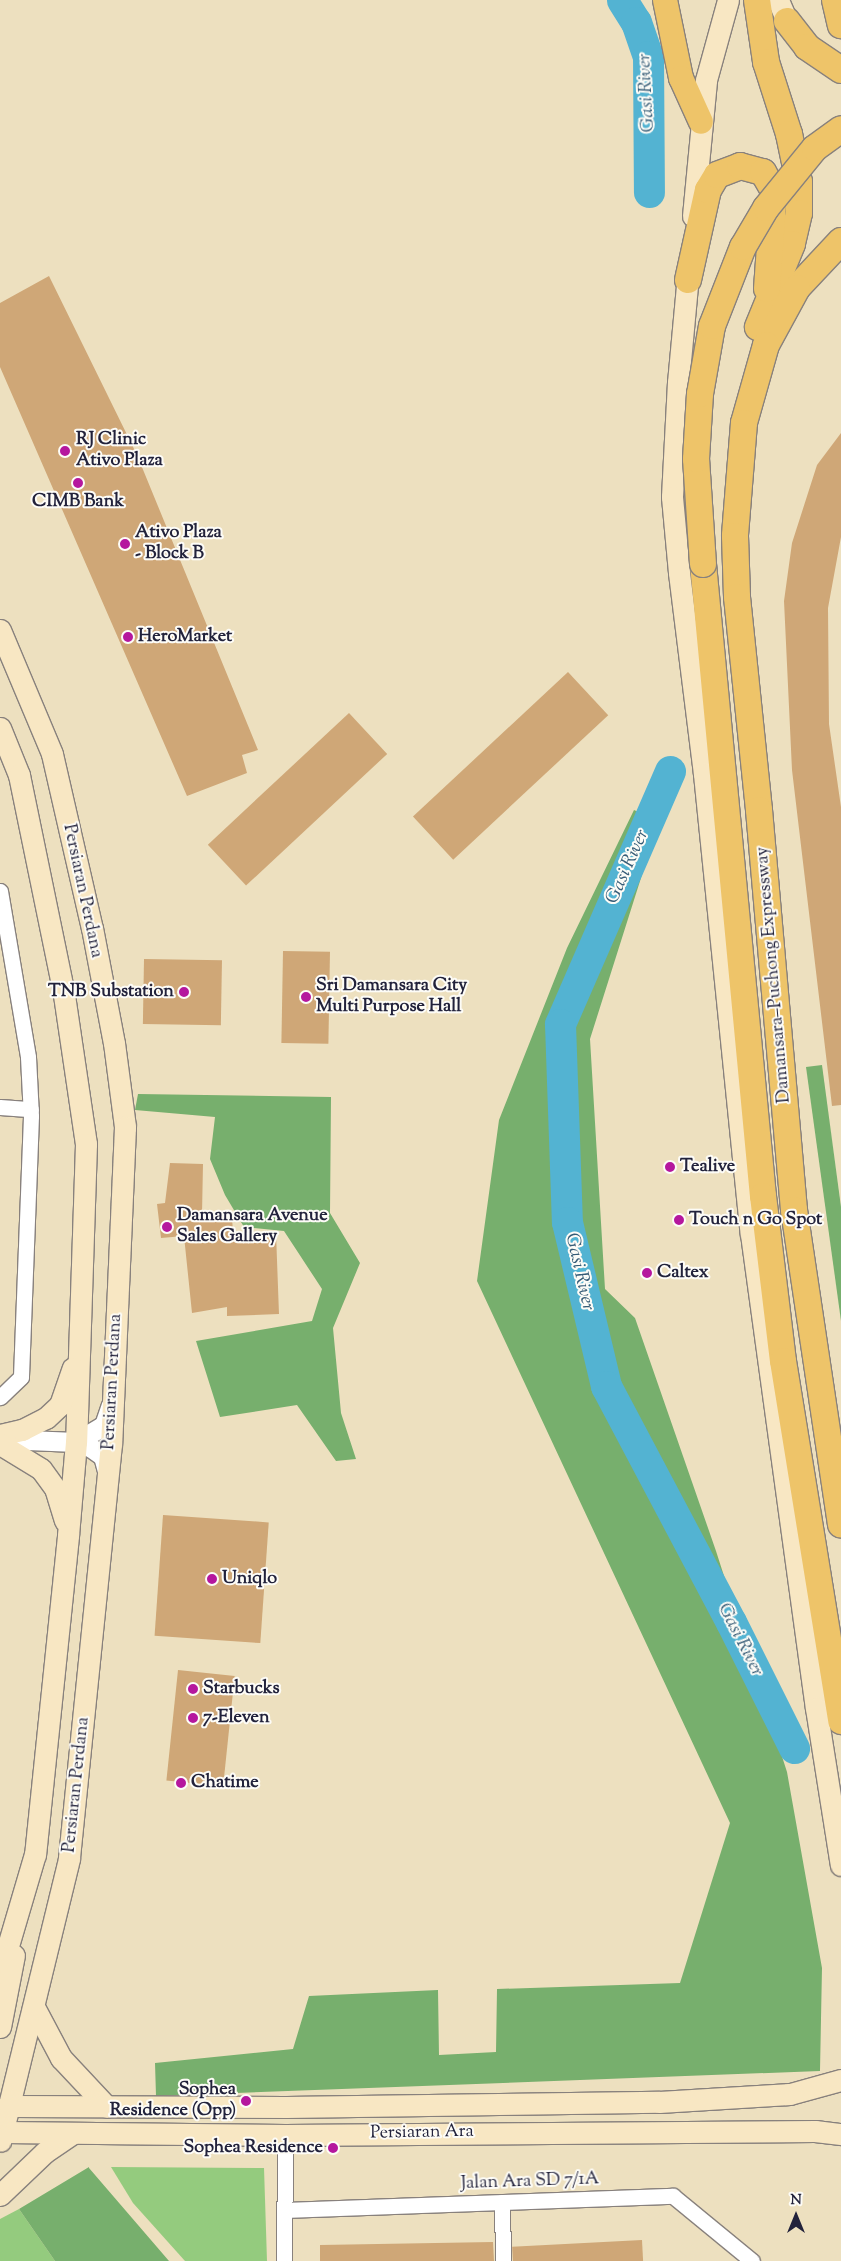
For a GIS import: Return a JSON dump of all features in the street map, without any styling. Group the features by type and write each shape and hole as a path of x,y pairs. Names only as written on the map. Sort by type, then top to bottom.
{"highway":[{"path":"665,0 681,78 701,122"},
{"path":"835,0 841,25"},
{"path":"768,7 807,47 841,70"},
{"path":"744,423 741,382 766,307 792,244 799,213 799,182 789,134 766,62 768,7"},
{"path":"841,129 815,148 794,173 766,208 743,247 720,302 704,365 698,433 698,486 765,1215 783,1361 841,1721"},
{"path":"688,280 708,190 718,175 728,169 750,167 764,172 774,191 769,232 766,307"},
{"path":"744,423 774,328 797,288 841,241"},
{"name":"Damansara–Puchong Expressway","path":"744,423 737,480 737,597 760,810 794,1210 841,1525"}],"main road":[{"path":"728,0 706,80 701,122 678,382 672,496 679,573 704,774 751,1234 816,1708 841,1865"},
{"name":"Persiaran Perdana","path":"0,630 52,754 114,1044 125,1127 108,1475 69,1859 34,2007 5,2108 1,2134"},
{"name":"Persiaran Perdana","path":"0,728 21,784 64,995 86,1144 81,1336 76,1442 68,1536 35,1854 0,1973"},
{"path":"0,1437 22,1430 46,1418 60,1405 81,1336"},
{"path":"0,1444 41,1469 55,1488 68,1536"},
{"path":"0,2027 8,1996 21,1900"},
{"path":"34,2007 61,2058 107,2107"},
{"name":"Persiaran Ara","path":"5,2108 543,2104 790,2094 841,2080"},
{"path":"543,2104 543,2130"},
{"name":"Persiaran Ara","path":"1,2134 285,2135 543,2130 815,2131 841,2134"},
{"path":"0,2195 45,2152 72,2134"}],"street":[{"path":"0,891 6,949 28,1057 31,1109 21,1377 0,1397"},
{"path":"0,1107 31,1109"},
{"path":"76,1442 104,1425 113,1399"},
{"path":"0,1437 76,1442 103,1456 108,1475"},
{"path":"284,2261 285,2135"},
{"name":"Jalan Ara SD 7/1A","path":"285,2210 673,2196 752,2261"},
{"path":"502,2202 503,2261"}],"green space":[{"path":"634,810 659,821 590,1039 605,1289 635,1318 716,1551 787,1772 822,1968 820,2071 156,2096 155,2063 293,2049 309,1996 438,1990 439,2055 496,2052 497,1989 680,1983 730,1823 477,1281 499,1120 567,948"},
{"path":"822,1065 841,1207 841,1321 806,1067"},
{"path":"138,1094 331,1097 330,1213 360,1263 333,1328 341,1413 356,1459 336,1461 297,1405 220,1417 196,1341 312,1321 322,1289 284,1231 244,1227 225,1195 210,1159 215,1117 135,1110"},
{"path":"89,2167 169,2261 55,2261 19,2209"},
{"path":"111,2167 264,2168 267,2261 185,2261 133,2203"},
{"path":"19,2209 55,2261 0,2261 0,2219"}],"building":[{"name":"Ativo Plaza - Block B","path":"49,276 137,455 258,750 242,755 247,773 187,796 0,367 0,303"},
{"path":"841,433 841,537 828,608 829,724 841,807 841,1105 832,1106 792,770 784,601 792,543 817,465"},
{"path":"568,672 608,715 453,860 413,817"},
{"path":"349,713 387,754 246,886 208,845"},
{"name":"Sri Damansara City Multi Purpose Hall","path":"283,951 330,952 328,1044 281,1043"},
{"name":"TNB Substation","path":"144,959 222,960 221,1025 143,1024"},
{"path":"170,1163 203,1164 202,1214 232,1216 233,1234 276,1233 279,1314 227,1316 227,1307 192,1313 184,1236 161,1238 157,1204 165,1203"},
{"name":"Uniqlo","path":"163,1515 269,1522 260,1643 155,1636"},
{"path":"178,1670 235,1676 223,1786 166,1780"},
{"path":"642,2240 643,2261 513,2261 512,2247"},
{"path":"493,2242 494,2261 320,2261 320,2245"}],"waterway":[{"name":"Gasi River","path":"622,0 636,22 648,56 649,192"},
{"name":"Gasi River","path":"670,771 560,1024 567,1222 606,1386 731,1622 794,1748"}],"place":[{"name":"RJ Clinic Ativo Plaza","path":"65,451"},
{"name":"CIMB Bank","path":"78,483"},
{"name":"Ativo Plaza - Block B","path":"125,544"},
{"name":"HeroMarket","path":"128,637"},
{"name":"TNB Substation","path":"184,992"},
{"name":"Sri Damansara City Multi Purpose Hall","path":"306,997"},
{"name":"Tealive","path":"670,1167"},
{"name":"Touch n Go Spot","path":"679,1220"},
{"name":"Damansara Avenue Sales Gallery","path":"167,1227"},
{"name":"Caltex","path":"647,1273"},
{"name":"Uniqlo","path":"212,1579"},
{"name":"Starbucks","path":"193,1689"},
{"name":"7-Eleven","path":"193,1718"},
{"name":"Chatime","path":"181,1783"},
{"name":"Sophea Residence (Opp)","path":"246,2101"},
{"name":"Sophea Residence","path":"333,2148"}]}
